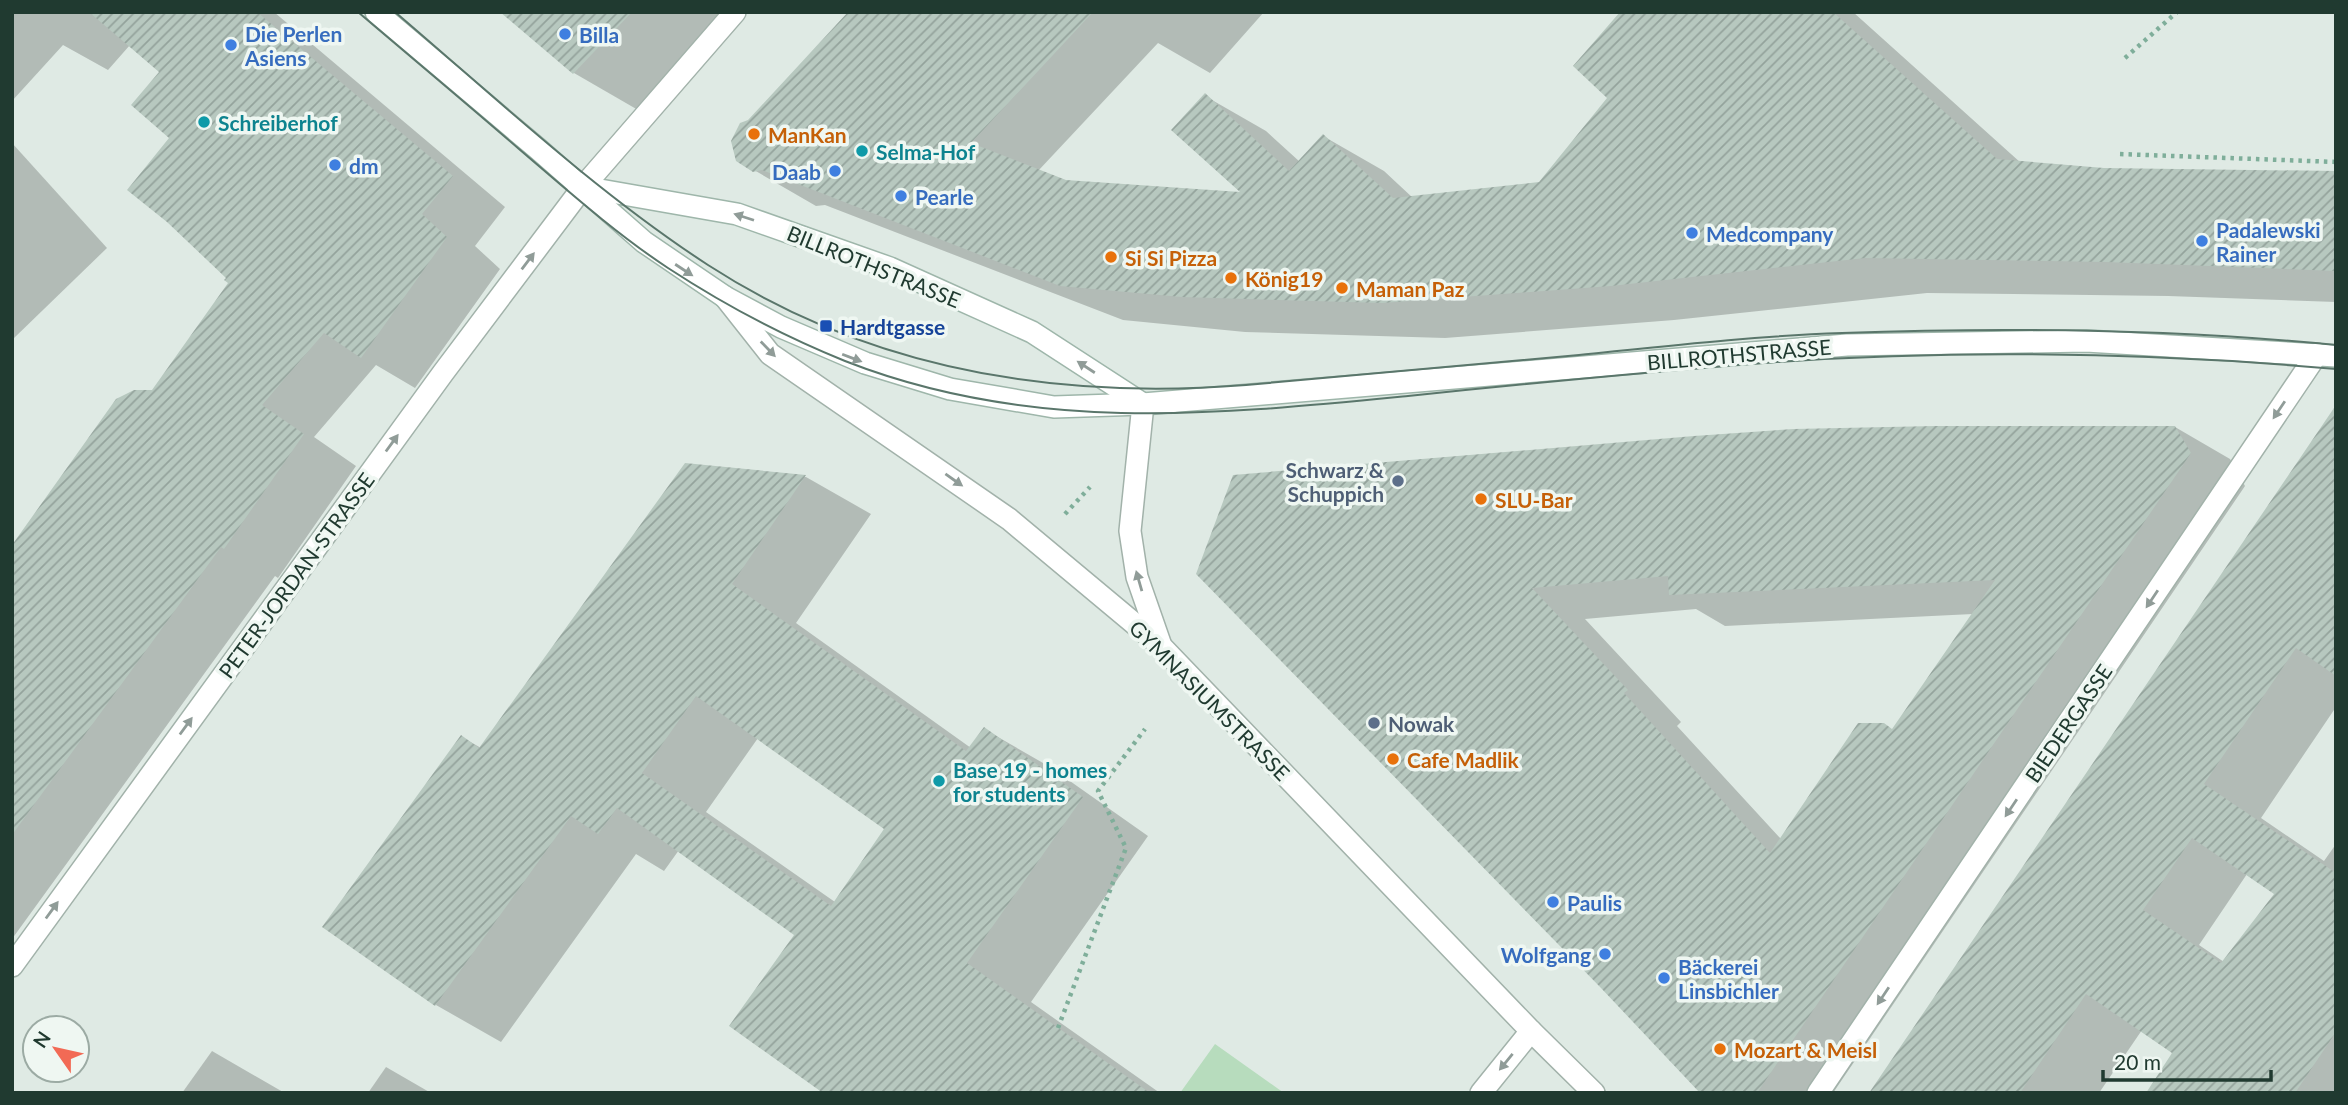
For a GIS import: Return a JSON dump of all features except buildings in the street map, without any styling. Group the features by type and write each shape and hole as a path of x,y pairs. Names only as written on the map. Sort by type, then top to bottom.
{"street":[{"name":"BILLROTHSTRASSE","path":"376,12 644,242 725,297 830,350 950,389 1054,407 1143,404 1847,345 2086,341 2327,355"},
{"path":"583,187 735,12"},
{"name":"BILLROTHSTRASSE","path":"583,187 737,214 890,268 1031,332 1143,404"},
{"name":"PETER-JORDAN-STRASSE","path":"12,965 443,373 583,187"},
{"name":"GYMNASIUMSTRASSE","path":"725,297 770,354 1009,519 1160,645 1531,1031 1594,1093"},
{"name":"BIEDERGASSE","path":"1818,1093 2327,355"},
{"path":"1143,404 1130,531 1137,577 1160,645"},
{"path":"1481,1093 1531,1031"}],"path":[{"path":"2125,58 2177,12"},
{"path":"2120,155 2336,162"},
{"path":"1059,520 1090,487"},
{"path":"1058,1027 1126,848 1098,791 1145,729"}],"green space":[{"path":"1215,1044 1284,1093 1180,1093"}],"tram line":[{"path":"358,12 592,211 648,255 689,281 776,330 845,361 915,384 984,400 1054,409 1194,413 1336,403 1724,366 1953,355 2107,356 2336,369"},
{"path":"395,12 587,176 708,265 770,301 834,330 899,353 966,370 1035,381 1105,387 1175,388 1246,385 1776,336 1842,333 2089,331 2336,345"}],"place":[{"name":"Billa","path":"565,34"},
{"name":"Die Perlen Asiens","path":"231,45"},
{"name":"Schreiberhof","path":"204,122"},
{"name":"ManKan","path":"754,134"},
{"name":"Selma-Hof","path":"862,151"},
{"name":"dm","path":"335,165"},
{"name":"Daab","path":"835,171"},
{"name":"Pearle","path":"901,196"},
{"name":"Medcompany","path":"1692,233"},
{"name":"Padalewski Rainer","path":"2202,241"},
{"name":"Si Si Pizza","path":"1111,257"},
{"name":"König19","path":"1231,278"},
{"name":"Maman Paz","path":"1342,288"},
{"name":"Hardtgasse","path":"826,326"},
{"name":"Schwarz & Schuppich","path":"1398,481"},
{"name":"SLU-Bar","path":"1481,499"},
{"name":"Nowak","path":"1374,723"},
{"name":"Cafe Madlik","path":"1393,759"},
{"name":"Base 19 - homes for students","path":"939,781"},
{"name":"Paulis","path":"1553,902"},
{"name":"Wolfgang","path":"1605,954"},
{"name":"Bäckerei Linsbichler","path":"1664,978"},
{"name":"Mozart & Meisl","path":"1720,1049"}]}
